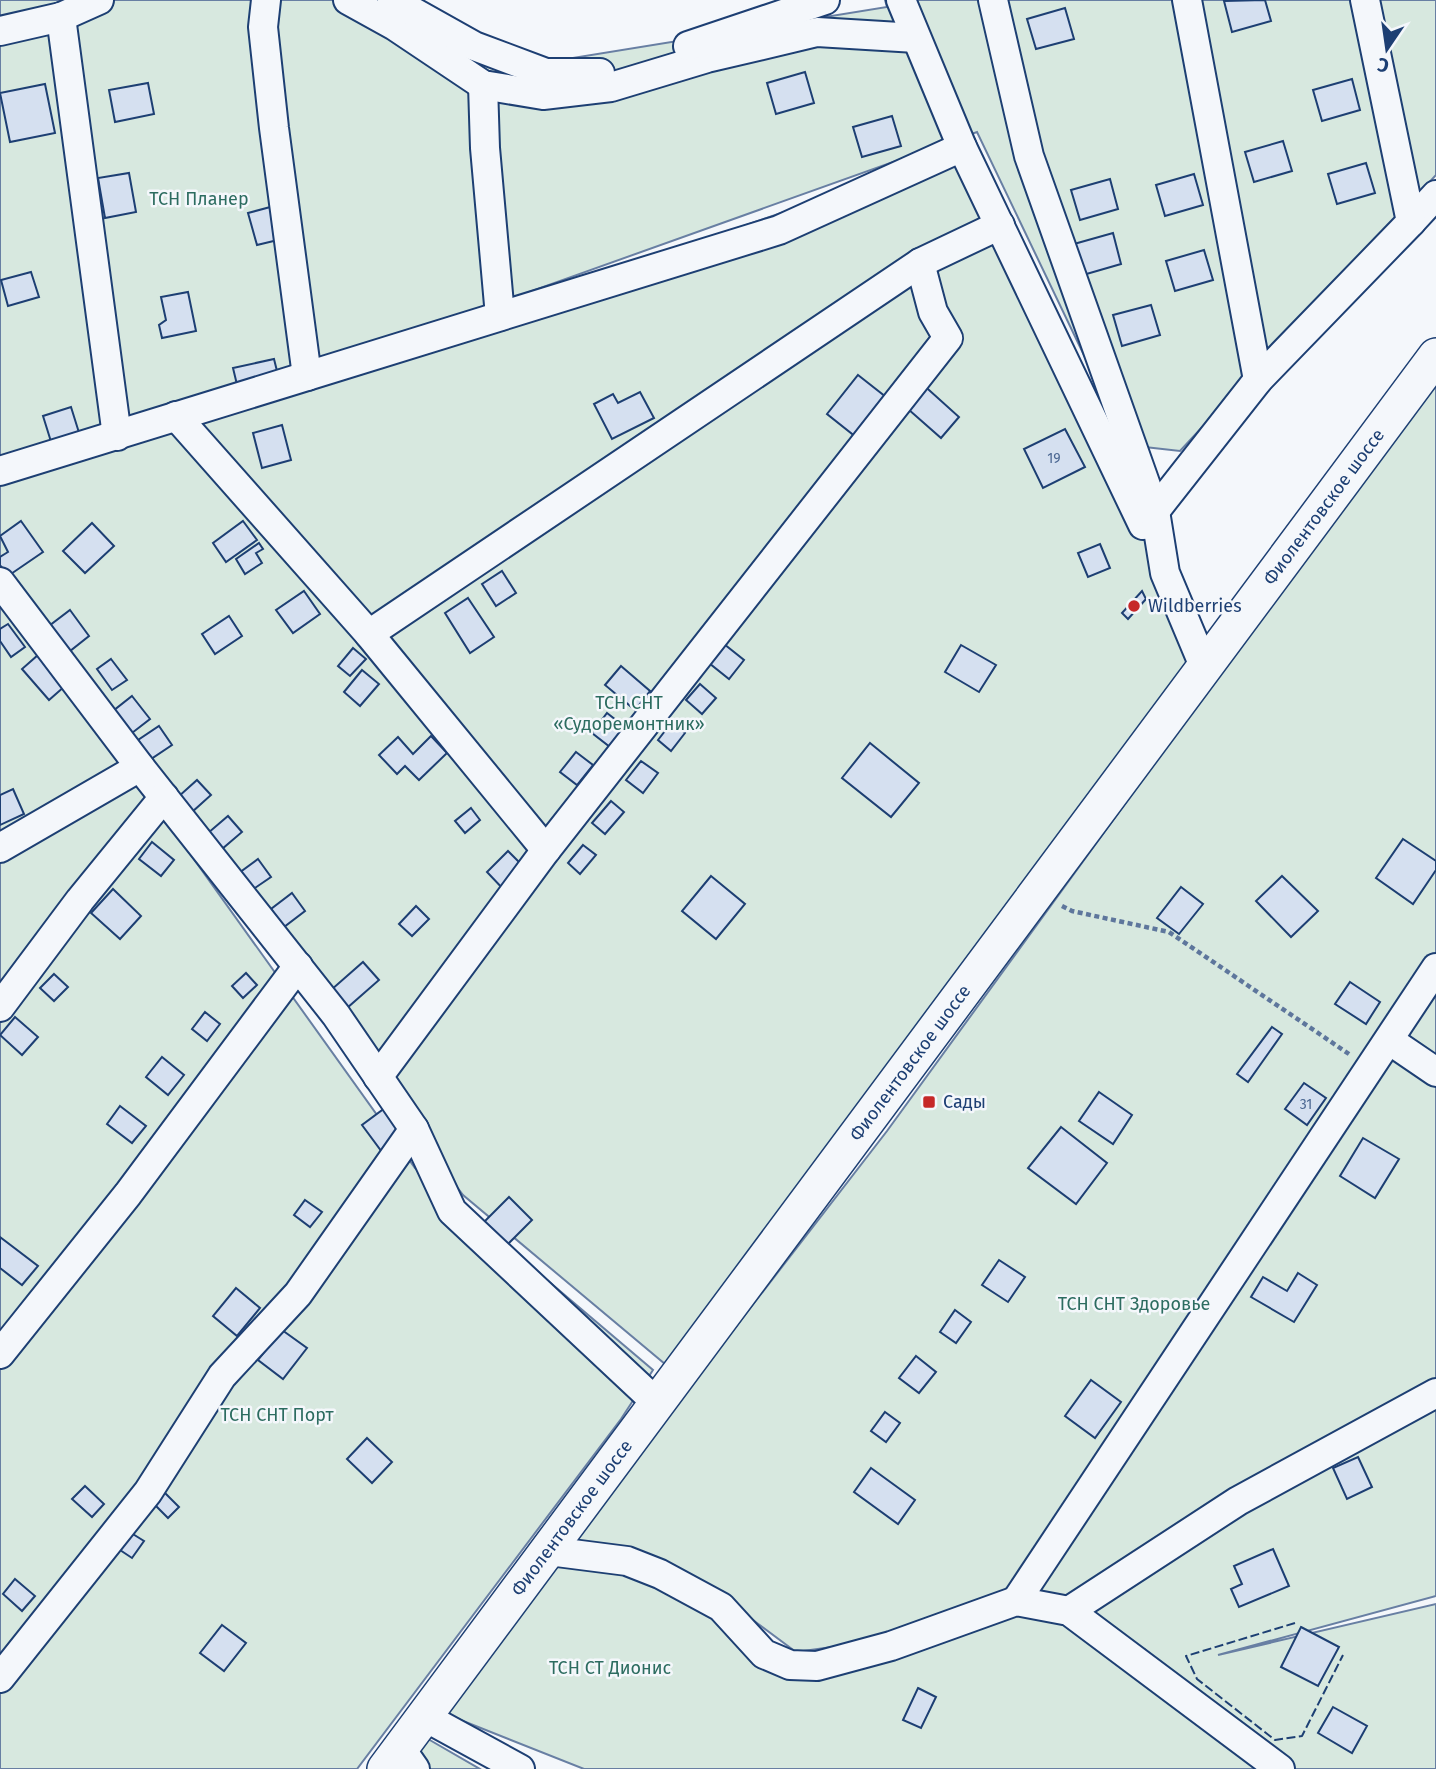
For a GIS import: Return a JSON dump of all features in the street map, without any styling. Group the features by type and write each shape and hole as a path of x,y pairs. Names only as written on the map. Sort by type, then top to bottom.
{"main road":[{"name":"Фиолентовское шоссе","path":"400,1762 425,1717 1436,356"}],"street":[{"path":"0,31 61,17 99,0"},
{"path":"266,0 263,27 272,115 307,376"},
{"path":"348,0 395,26 483,85 543,95 611,87 707,58 817,33 916,38"},
{"path":"392,0 474,46 546,73 609,73 825,0"},
{"path":"901,0 962,147 1165,573 1204,666"},
{"path":"993,0 1029,156 1155,511 1165,573"},
{"path":"1187,0 1258,380"},
{"path":"1365,0 1411,222"},
{"path":"61,17 117,436"},
{"path":"483,85 485,148 500,316"},
{"path":"0,471 779,230 962,147"},
{"path":"1155,511 1258,380 1436,195"},
{"path":"369,634 920,262 1000,225"},
{"path":"379,1077 546,850 948,338 933,312 920,262"},
{"path":"176,416 369,634 546,850"},
{"path":"0,582 140,767 298,967 379,1077 414,1129 452,1211 658,1404"},
{"path":"0,848 140,767"},
{"path":"0,1007 80,900 164,797"},
{"path":"0,1354 136,1183 298,967"},
{"path":"1016,1601 1436,968"},
{"path":"1389,1040 1436,1072"},
{"path":"0,1678 148,1492 222,1376 298,1294 414,1129"},
{"path":"1069,1611 1238,1501 1436,1393"},
{"path":"549,1550 627,1561 660,1574 721,1607 764,1654 790,1665 817,1666 891,1646 1016,1601 1069,1611 1280,1769"},
{"path":"425,1717 520,1769"}],"path":[{"path":"1036,893 1072,911 1169,932 1370,1068"}],"green space":[{"name":"ТСН Планер","path":"0,0 355,0 499,70 887,7 885,0 1436,0 1436,175 1180,451 1127,445 977,132 0,481"},
{"name":"ТСН СНТ «Судоремонтник»","path":"975,146 1209,641 665,1364 463,1195 0,578 0,483"},
{"name":"ТСН СНТ Здоровье","path":"1436,376 1436,1596 1218,1655 1436,1604 1436,1769 584,1769 443,1713 560,1560 649,1572 803,1680 1021,1613 1067,1621 1146,1650 1052,1595 1007,1595 861,1643 796,1652 730,1603 665,1564 564,1549 887,1131"},
{"name":"ТСН СНТ Порт","path":"0,595 168,823 415,1168 653,1370 621,1419 357,1769 0,1769"},
{"path":"428,1739 480,1769 407,1769"}],"building":[{"path":"1265,0 1271,21 1232,32 1224,1"},
{"path":"1065,8 1074,39 1036,49 1027,19"},
{"path":"805,72 814,103 776,114 767,83"},
{"path":"1352,79 1360,110 1322,121 1313,90"},
{"path":"148,83 154,114 115,122 109,90"},
{"path":"45,84 55,133 10,142 0,93"},
{"path":"892,116 901,146 862,157 853,127"},
{"path":"1283,141 1292,171 1254,182 1245,152"},
{"path":"1366,163 1375,193 1337,204 1328,174"},
{"path":"129,173 136,212 105,218 98,178"},
{"path":"1194,174 1203,205 1165,216 1156,185"},
{"path":"1110,179 1118,209 1080,220 1071,190"},
{"path":"274,206 282,239 257,245 248,213"},
{"path":"1113,233 1121,264 1083,275 1074,244"},
{"path":"1204,250 1213,280 1175,291 1166,261"},
{"path":"31,272 39,297 8,306 1,280"},
{"path":"188,292 196,331 162,338 159,325 166,320 161,297"},
{"path":"1151,305 1160,335 1122,346 1113,315"},
{"path":"274,359 280,383 239,393 233,368"},
{"path":"858,375 891,401 861,441 827,414"},
{"path":"919,381 959,417 941,438 900,402"},
{"path":"640,392 654,418 612,439 594,404 613,394 618,403"},
{"path":"71,407 81,439 53,448 43,416"},
{"path":"282,425 291,460 262,468 253,433"},
{"path":"1065,429 1085,467 1043,488 1024,449"},
{"path":"21,521 43,552 8,576 0,565 0,557 8,552 0,536"},
{"path":"243,521 257,540 226,562 213,543"},
{"path":"92,523 114,546 85,573 63,551"},
{"path":"259,543 263,549 256,553 262,563 245,574 236,559"},
{"path":"1100,544 1110,568 1088,577 1078,553"},
{"path":"502,571 516,593 496,606 482,584"},
{"path":"304,591 320,614 293,633 276,610"},
{"name":"Wildberries","path":"1142,591 1146,599 1128,619 1122,613"},
{"path":"468,598 494,637 470,653 445,613"},
{"path":"70,610 89,636 65,655 45,629"},
{"path":"229,616 242,636 215,654 202,634"},
{"path":"8,624 25,647 11,657 0,641 0,629"},
{"path":"724,644 744,660 729,679 709,663"},
{"path":"961,645 996,665 979,692 945,672"},
{"path":"353,648 366,659 350,676 338,666"},
{"path":"38,655 65,686 49,700 22,669"},
{"path":"111,659 127,680 112,690 97,669"},
{"path":"621,666 650,691 635,710 605,685"},
{"path":"362,670 379,684 360,706 344,692"},
{"path":"700,684 716,698 702,714 686,700"},
{"path":"132,696 150,719 132,733 113,711"},
{"path":"607,713 625,727 610,747 592,733"},
{"path":"672,722 685,733 671,751 658,740"},
{"path":"159,726 172,745 151,759 138,740"},
{"path":"431,736 447,753 419,780 405,766 397,774 379,755 398,737 413,754"},
{"path":"870,743 919,783 891,817 842,778"},
{"path":"576,752 593,765 577,785 560,772"},
{"path":"641,761 658,773 643,793 626,780"},
{"path":"197,780 211,795 192,812 178,797"},
{"path":"13,789 24,814 0,825 0,795"},
{"path":"611,801 624,812 605,834 592,823"},
{"path":"471,808 480,820 465,833 455,821"},
{"path":"228,816 242,832 222,849 208,833"},
{"path":"1403,839 1436,861 1436,870 1413,904 1376,878"},
{"path":"152,842 174,860 161,876 139,859"},
{"path":"583,845 596,855 580,874 568,863"},
{"path":"508,851 527,870 506,892 487,872"},
{"path":"258,859 271,877 252,890 239,873"},
{"path":"711,876 745,904 716,939 682,911"},
{"path":"1282,876 1318,911 1291,937 1256,901"},
{"path":"1181,887 1203,904 1179,934 1157,918"},
{"path":"113,889 141,916 120,939 91,913"},
{"path":"292,893 305,911 284,927 271,909"},
{"path":"416,906 429,919 412,936 399,924"},
{"path":"363,962 379,980 347,1008 331,990"},
{"path":"246,973 257,985 243,998 232,986"},
{"path":"54,974 68,987 54,1001 40,988"},
{"path":"1350,982 1380,1002 1366,1024 1335,1004"},
{"path":"205,1012 220,1024 207,1041 192,1029"},
{"path":"15,1017 38,1037 22,1055 0,1035"},
{"path":"1272,1027 1282,1034 1248,1082 1237,1074"},
{"path":"162,1057 184,1075 168,1095 146,1077"},
{"path":"1304,1083 1326,1098 1307,1125 1285,1109"},
{"path":"1099,1092 1132,1115 1113,1144 1079,1121"},
{"path":"389,1105 409,1131 382,1152 362,1125"},
{"path":"120,1106 146,1126 132,1143 107,1124"},
{"path":"1061,1127 1107,1163 1076,1204 1028,1168"},
{"path":"1363,1138 1399,1159 1375,1198 1340,1176"},
{"path":"509,1197 532,1220 505,1247 482,1224"},
{"path":"305,1200 322,1212 310,1227 294,1215"},
{"path":"0,1237 38,1266 22,1285 0,1268"},
{"path":"999,1260 1025,1277 1008,1302 982,1285"},
{"path":"1298,1273 1317,1285 1294,1322 1251,1297 1263,1277 1287,1291"},
{"path":"236,1288 260,1308 237,1336 213,1316"},
{"path":"955,1310 971,1322 956,1343 940,1332"},
{"path":"282,1330 307,1348 283,1379 258,1360"},
{"path":"916,1356 936,1372 919,1393 899,1378"},
{"path":"1091,1380 1121,1402 1095,1438 1065,1416"},
{"path":"885,1412 900,1423 886,1442 871,1431"},
{"path":"367,1438 392,1462 372,1483 347,1459"},
{"path":"1358,1457 1372,1487 1347,1499 1333,1468"},
{"path":"871,1468 915,1500 898,1524 854,1492"},
{"path":"85,1486 104,1504 92,1517 72,1499"},
{"path":"161,1489 179,1507 168,1518 150,1500"},
{"path":"128,1531 144,1541 132,1558 117,1548"},
{"path":"1273,1549 1289,1586 1239,1607 1231,1589 1242,1584 1234,1566"},
{"path":"15,1579 35,1596 22,1611 3,1594"},
{"path":"222,1625 246,1643 224,1671 200,1653"},
{"path":"1301,1627 1339,1647 1318,1686 1281,1667"},
{"path":"918,1688 936,1697 921,1728 903,1720"},
{"path":"1333,1707 1367,1726 1352,1753 1318,1733"}],"fence":[{"path":"1295,1623 1186,1656 1197,1679 1275,1740 1302,1736 1343,1655"}],"place":[{"name":"Wildberries","path":"1134,606"},
{"name":"Сады","path":"929,1102"}],"park label":[{"name":"ТСН СТ Дионис","path":"610,1668"}]}
